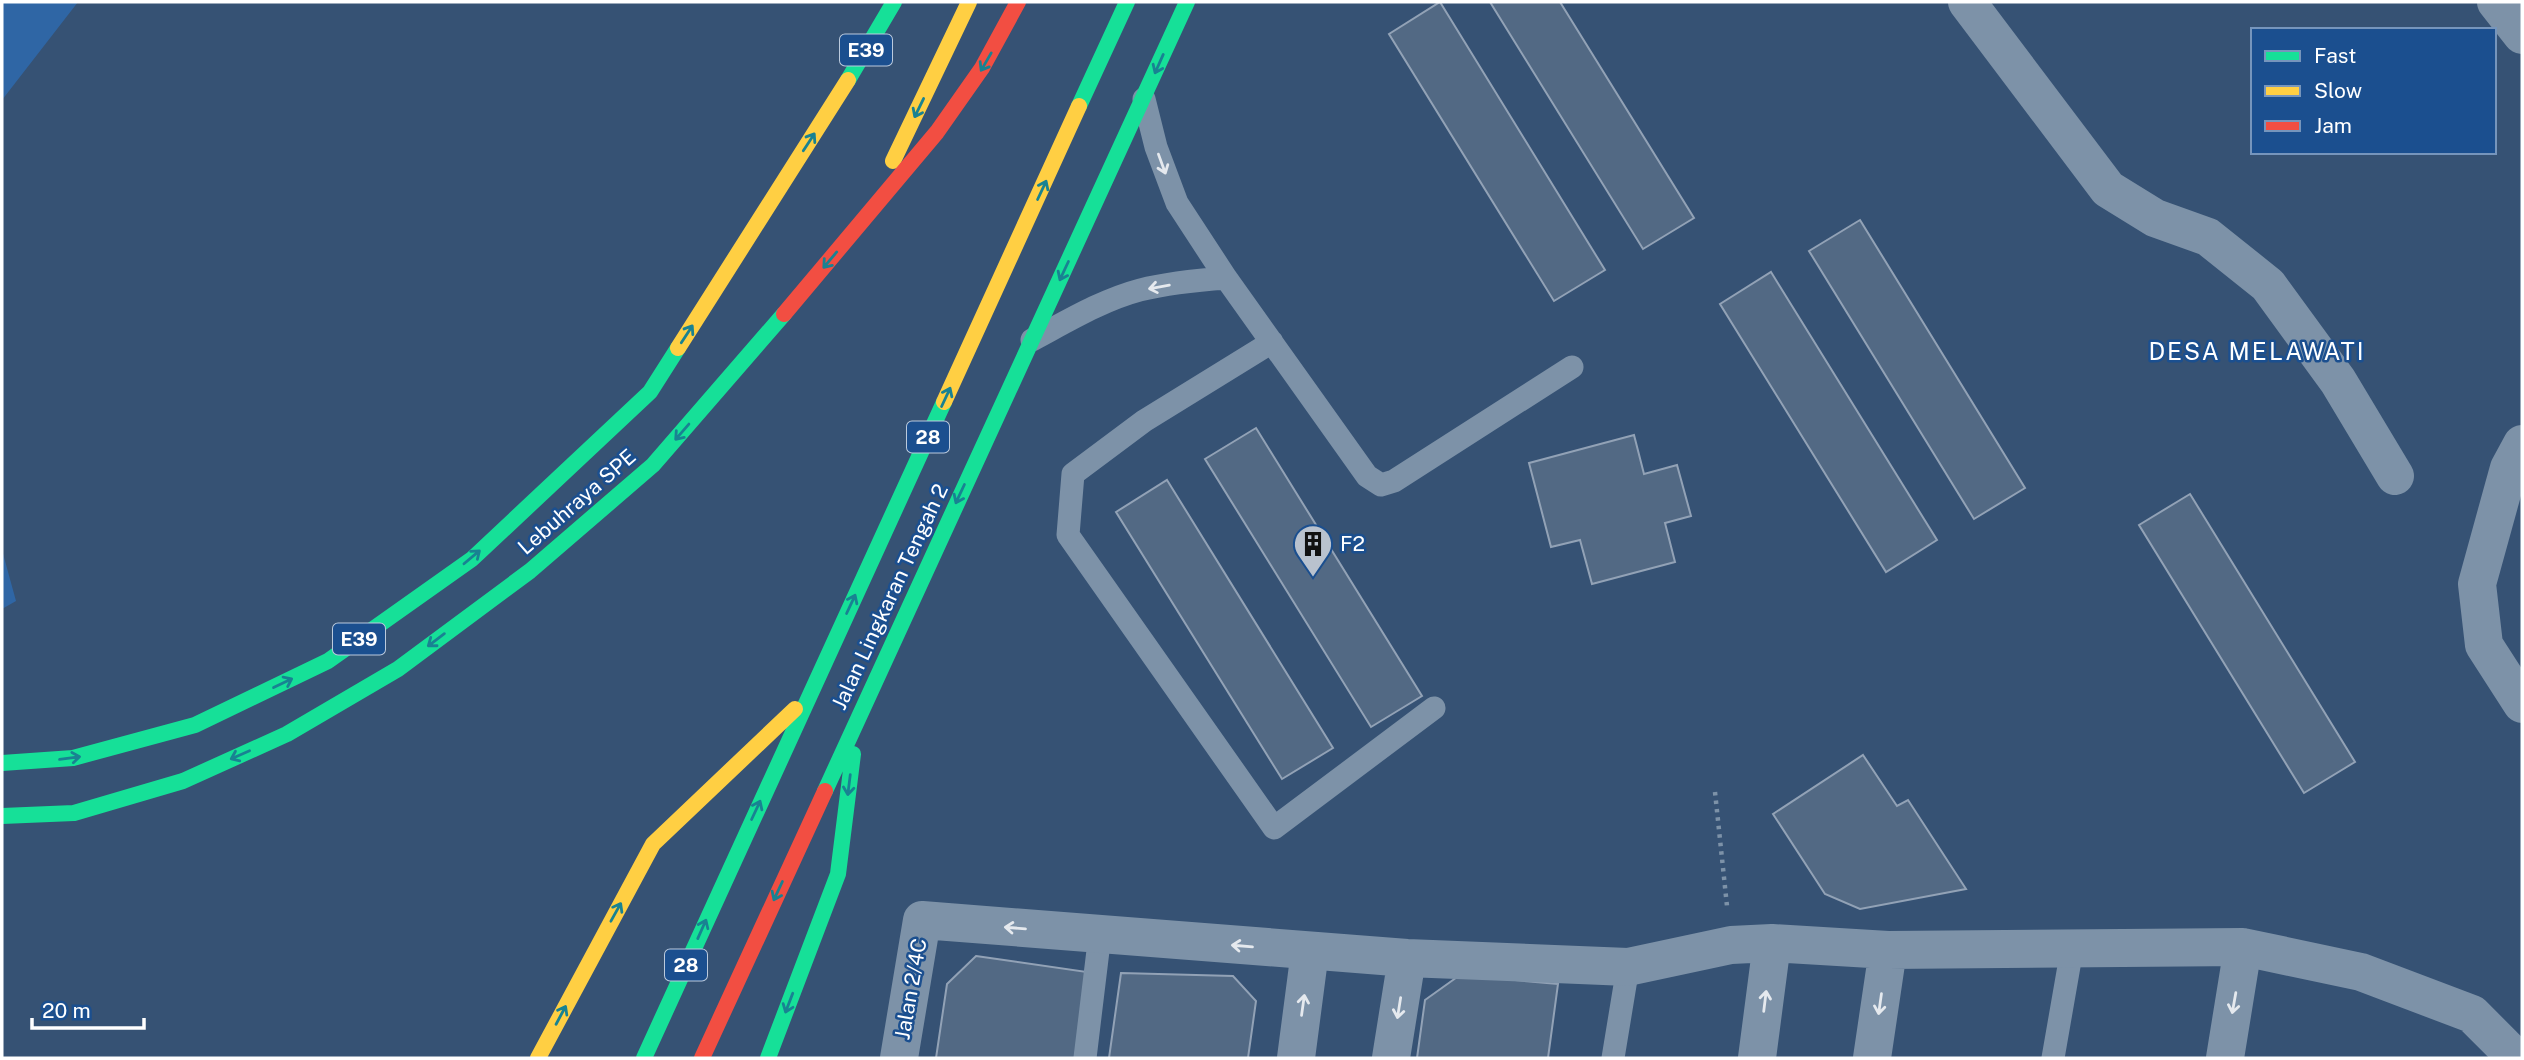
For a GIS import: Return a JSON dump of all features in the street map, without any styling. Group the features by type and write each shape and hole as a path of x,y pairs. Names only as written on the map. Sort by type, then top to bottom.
{"highway":[{"name":"Lebuhraya SPE","path":"2,763 73,758 195,725 328,661 472,559 650,392 838,98 894,2"},
{"path":"862,223 969,2"},
{"name":"Lebuhraya SPE","path":"2,816 74,813 183,781 287,734 398,669 530,571 653,465 862,223 937,132 982,68 1018,2"},
{"name":"Jalan Lingkaran Tengah 2","path":"643,1058 1127,2"},
{"name":"Jalan Lingkaran Tengah 2","path":"702,1058 1187,2"},
{"path":"538,1058 653,844 809,695"},
{"path":"768,1058 838,874 858,718"}],"street":[{"path":"1967,2 2108,189 2155,218 2208,237 2268,285 2338,381 2395,475"},
{"path":"2496,2 2522,35"},
{"path":"2522,444 2509,468 2477,584 2484,645 2522,704"},
{"name":"Jalan 2/4C","path":"899,1058 922,920 1100,934"},
{"path":"1100,934 1407,958 1628,967 1731,945 1772,943 1888,950 2244,947 2361,972 2472,1014 2516,1058"},
{"path":"1758,1058 1772,943"},
{"path":"2225,1058 2244,947"},
{"path":"1872,1058 1888,950"},
{"path":"1296,1058 1310,951"},
{"path":"1391,1058 1407,958"}],"lane":[{"path":"1144,99 1156,147 1177,203 1226,278 1367,476 1381,485 1394,481 1572,368"},
{"path":"1031,341 1094,307 1139,290 1226,278"},
{"path":"1272,342 1144,421 1073,474 1068,536 1274,828 1434,709"},
{"path":"1085,1058 1100,934"},
{"path":"2053,1058 2071,949"},
{"path":"1613,1058 1628,967"}],"path":[{"path":"1715,792 1731,945"}],"shaded area":[{"path":"2,2 78,2 2,100"},
{"path":"2,550 16,601 2,609"}],"building":[{"path":"1440,2 1605,270 1554,301 1389,34"},
{"path":"1490,2 1560,2 1694,218 1643,249"},
{"path":"1860,220 2025,488 1974,519 1809,251"},
{"path":"1771,272 1937,540 1886,572 1720,304"},
{"name":"F2","path":"1256,428 1422,696 1371,727 1205,459"},
{"path":"1634,435 1644,474 1677,465 1691,516 1665,523 1675,562 1592,584 1580,540 1551,547 1529,463"},
{"path":"1167,480 1333,748 1282,779 1116,512"},
{"path":"2190,494 2355,762 2304,793 2139,525"},
{"path":"1863,755 1897,806 1908,800 1966,889 1860,909 1825,894 1773,814"},
{"path":"976,956 1087,972 1075,1058 936,1058 947,984"},
{"path":"1121,973 1233,976 1256,1001 1248,1058 1109,1058"},
{"path":"1460,975 1558,984 1548,1058 1417,1058 1425,1000"}],"traffic: fast":[{"path":"848,80 894,2"},
{"path":"1079,106 1127,2"},
{"path":"825,791 1187,2"},
{"path":"2,816 74,813 183,781 287,734 398,669 530,571 653,465 784,314"},
{"path":"2,763 73,758 195,725 328,661 472,559 650,392 678,348"},
{"path":"644,1058 944,402"},
{"path":"768,1058 838,874 853,754"}],"traffic: slow":[{"path":"893,161 969,2"},
{"path":"678,348 848,80"},
{"path":"944,402 1079,106"},
{"path":"538,1058 653,844 795,709"}],"traffic: jam":[{"path":"784,314 937,132 982,68 1018,2"},
{"path":"702,1058 825,791"}],"place":[{"name":"F2","path":"1313,578"}],"district":[{"name":"DESA MELAWATI","path":"2257,352"}]}
